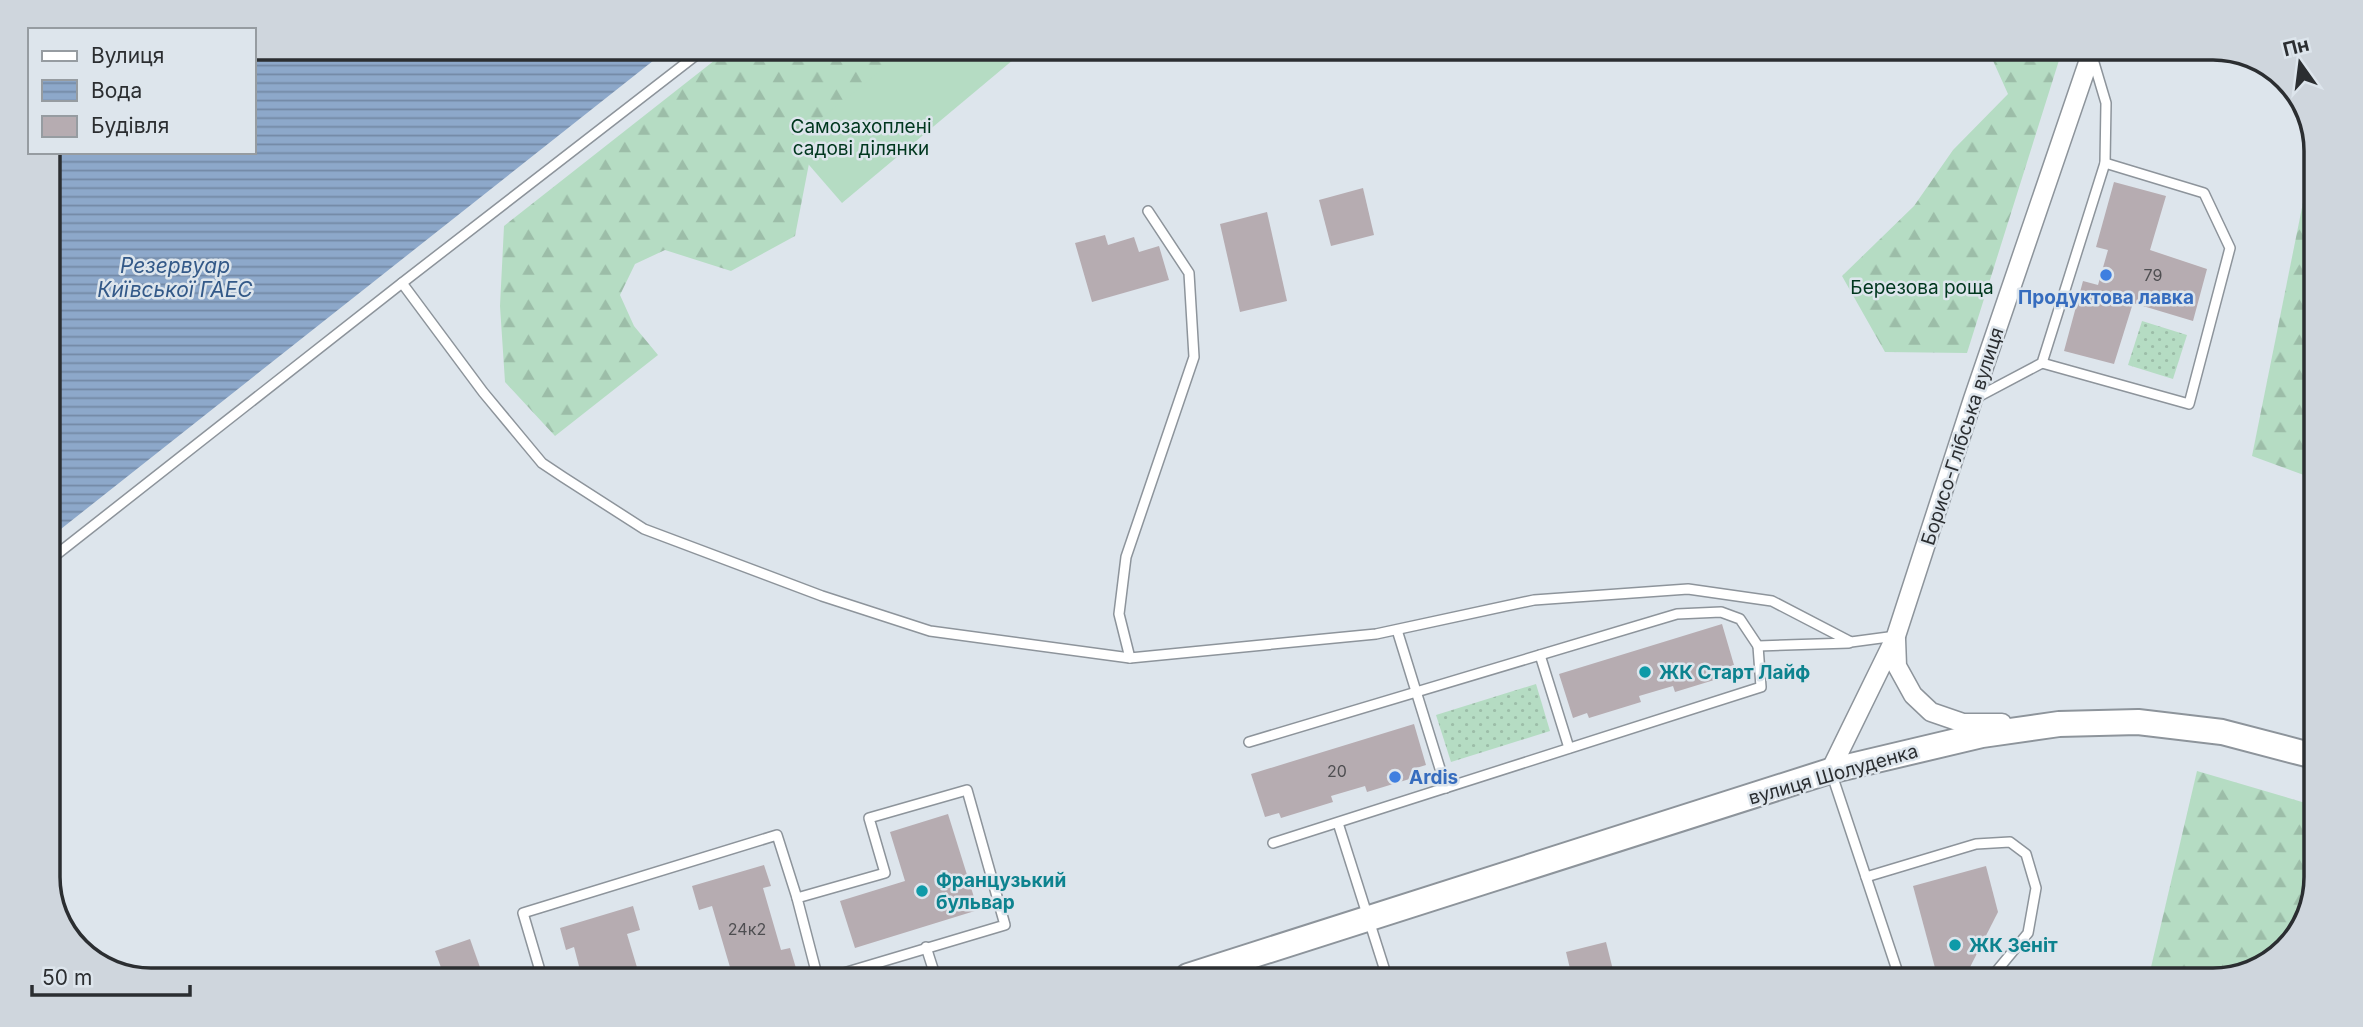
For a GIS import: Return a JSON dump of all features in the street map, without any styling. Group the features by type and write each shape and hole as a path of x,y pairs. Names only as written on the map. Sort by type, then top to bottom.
{"main road":[{"name":"вулиця Шолуденка","path":"1214,968 1830,771 1982,735 2059,724 2138,722 2222,732 2304,753"}],"street":[{"name":"Борисо-Глібська вулиця","path":"1830,771 1896,636 1973,399 2089,60"},
{"path":"1896,636 1897,666 1913,695 1930,712 1963,723 2059,724"}],"lane":[{"path":"60,552 690,60"},
{"path":"2042,363 2105,163 2106,103 2093,60"},
{"path":"1973,399 2042,363 2189,404 2230,248 2204,193 2105,163"},
{"path":"1130,658 1119,614 1126,558 1194,357 1189,273 1148,211"},
{"path":"402,283 483,392 542,463 644,529 822,596 930,631 1130,658 1376,634 1534,600 1688,589 1772,601 1850,642"},
{"path":"1249,742 1677,614 1721,612 1740,619 1759,646 1761,687 1273,843"},
{"path":"1397,630 1446,788"},
{"path":"1759,646 1850,642 1896,636"},
{"path":"1540,655 1569,748"},
{"path":"1830,771 1896,968"},
{"path":"797,898 885,873 869,818 967,790 1005,925 858,968"},
{"path":"1338,822 1384,968"},
{"path":"539,968 523,913 777,835 815,968"},
{"path":"1866,877 1976,844 2010,842 2026,854 2036,888 2028,933 1999,968"},
{"path":"926,947 934,968"}],"green space":[{"path":"715,60 941,60 812,148 795,236 731,271 665,250 635,264 620,295 634,326 658,355 555,436 505,382 500,306 504,226"},
{"name":"Самозахоплені садові ділянки","path":"894,60 1013,60 842,203 790,143"},
{"name":"Березова роща","path":"1993,60 2059,60 1967,353 1885,352 1842,276 1914,206 1953,150 2008,94"},
{"path":"2303,202 2303,475 2252,456"},
{"path":"2142,321 2187,335 2173,379 2128,365"},
{"path":"1536,684 1550,731 1451,762 1436,715"},
{"path":"2197,771 2304,802 2302,894 2297,911 2277,941 2253,958 2225,967 2151,968"}],"water":[{"name":"Резервуар Київської ГАЕС","path":"256,60 654,60 60,530 60,154 256,154"}],"building":[{"path":"2114,182 2166,196 2150,250 2207,269 2193,321 2133,303 2114,364 2064,351 2083,281 2098,285 2108,250 2096,247"},
{"path":"1363,188 1374,235 1331,246 1319,200"},
{"path":"1267,212 1287,301 1240,312 1220,224"},
{"path":"1105,235 1108,245 1134,237 1139,252 1159,246 1169,280 1092,302 1075,243"},
{"name":"ЖК Старт Лайф","path":"1722,624 1734,665 1721,669 1724,677 1675,692 1673,686 1639,696 1641,702 1589,718 1587,713 1573,718 1559,674"},
{"path":"1414,724 1426,765 1413,769 1416,777 1367,792 1365,786 1331,796 1333,802 1281,818 1279,813 1265,817 1251,774"},
{"name":"Французький бульвар","path":"948,814 978,910 855,948 840,901 905,881 890,832"},
{"path":"764,865 771,886 763,888 781,950 790,948 796,968 730,968 712,906 699,910 692,886"},
{"name":"ЖК Зеніт","path":"1986,866 1998,912 1970,968 1935,968 1913,886"},
{"path":"633,906 640,930 627,934 637,968 579,968 574,947 566,950 560,928"},
{"path":"470,939 480,968 441,968 435,951"},
{"path":"1606,942 1612,968 1570,968 1566,952"}],"place":[{"name":"Продуктова лавка","path":"2106,275"},
{"name":"ЖК Старт Лайф","path":"1645,672"},
{"name":"Ardis","path":"1395,777"},
{"name":"Французький бульвар","path":"922,891"},
{"name":"ЖК Зеніт","path":"1955,945"}]}
